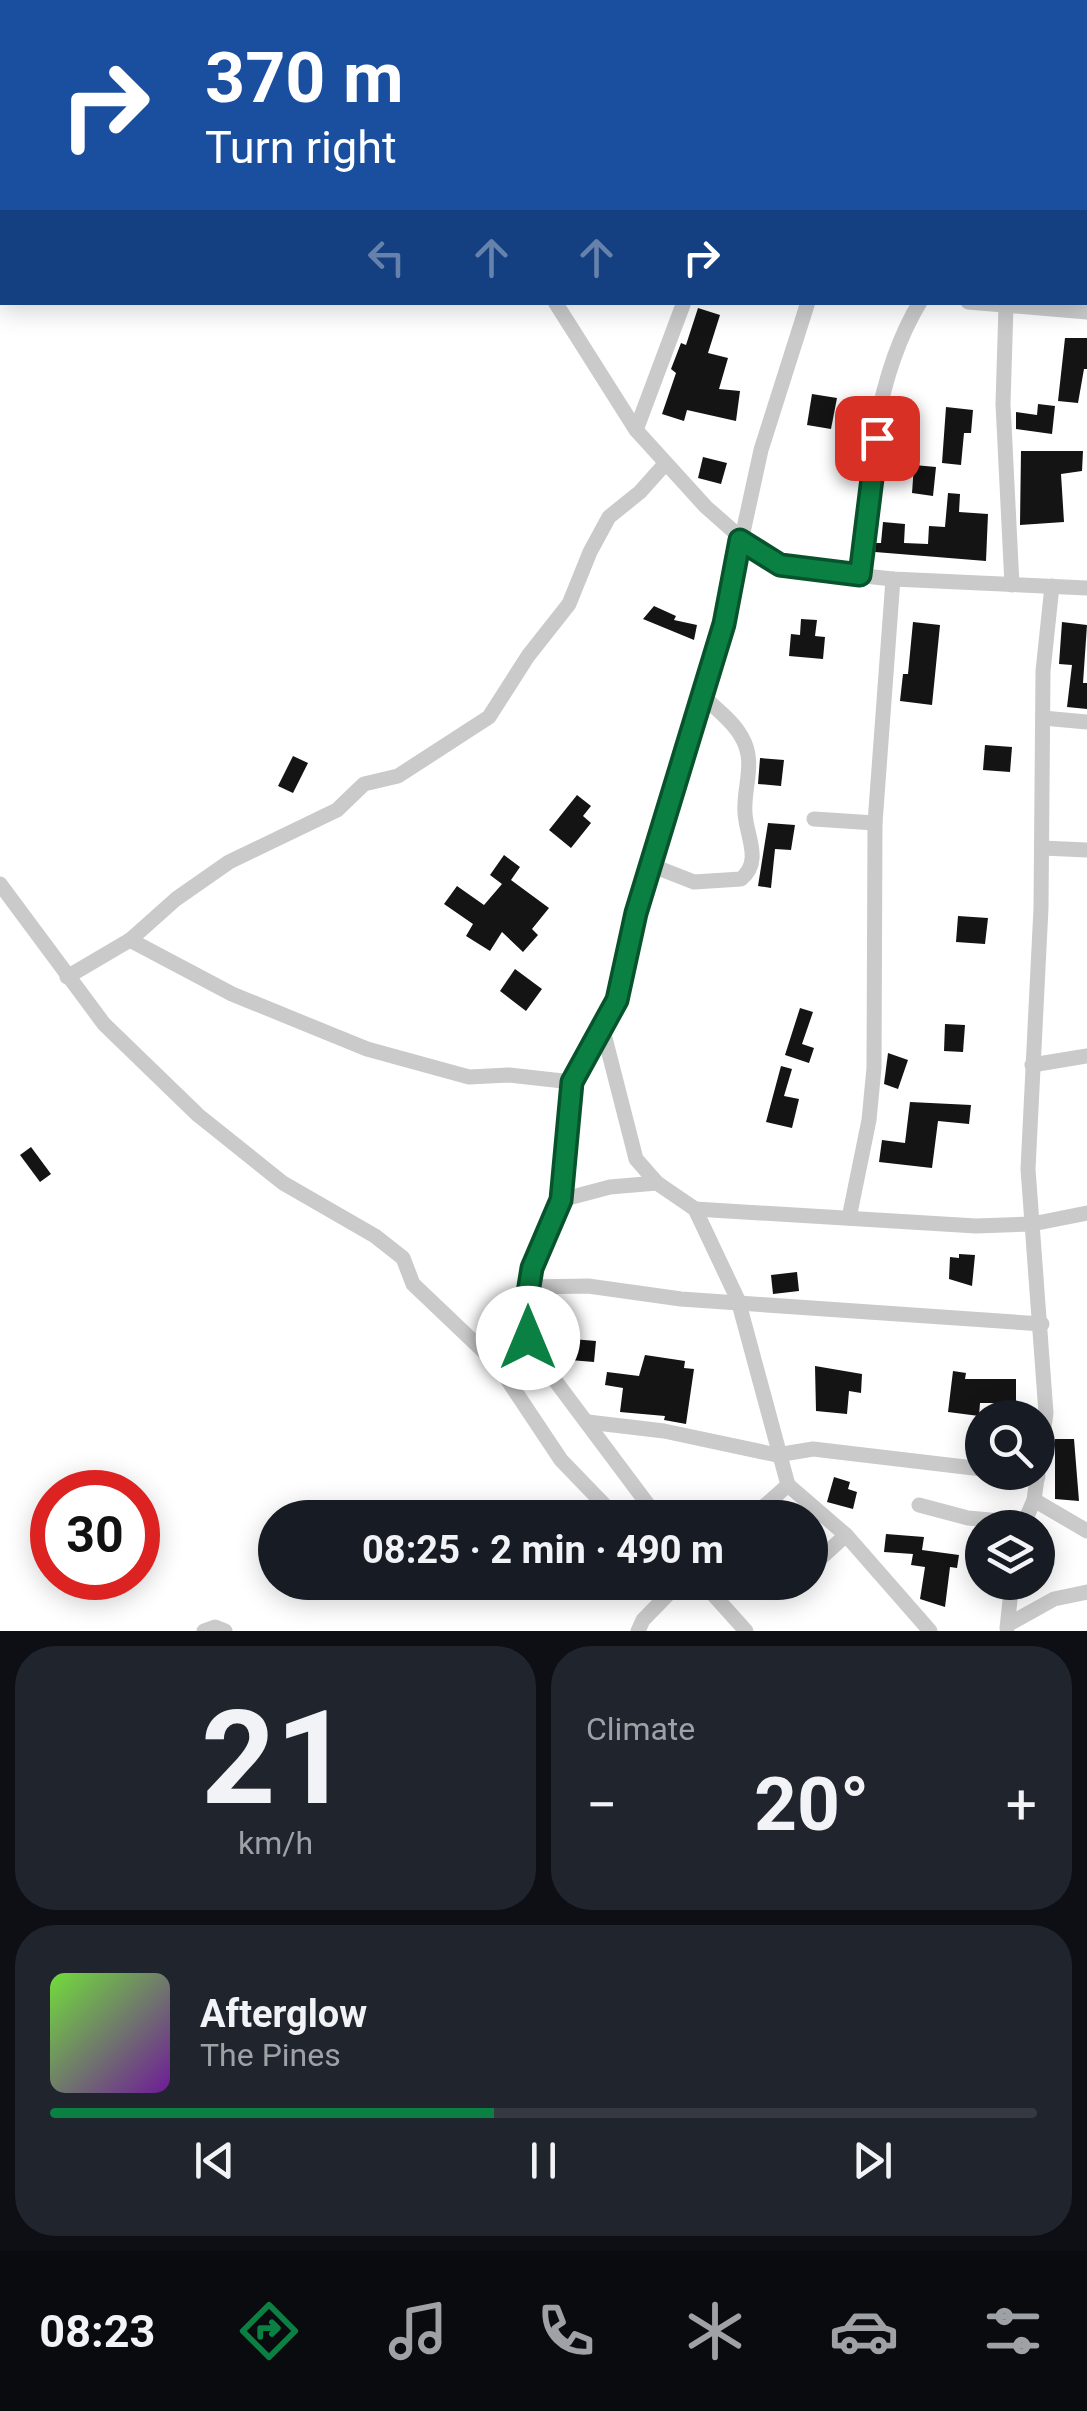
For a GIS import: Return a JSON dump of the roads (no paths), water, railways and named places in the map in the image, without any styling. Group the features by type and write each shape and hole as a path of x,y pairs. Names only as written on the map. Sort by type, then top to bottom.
{"street":[{"path":"557,305 636,430 664,464 740,540 780,565 893,579 1087,588"},
{"path":"636,430 683,305"},
{"path":"645,1500 532,1350 526,1323 528,1287 561,1200 572,1082 617,1000 630,934 724,624 761,450 807,305"},
{"path":"860,575 871,473 891,365 904,328 918,305"},
{"path":"996,305 1087,312"},
{"path":"1006,306 1003,404 1012,585"},
{"path":"67,978 130,940 176,899 229,862 336,810 364,784 398,776 489,717 528,656 569,604 609,516 640,492 664,464"},
{"path":"850,1218 869,1120 874,1068 876,823 893,579"},
{"path":"1045,1400 1028,1169 1042,848 1043,718 1052,586"},
{"path":"652,866 694,882 730,882 748,873 752,862 745,816 750,778 746,748 740,733 703,696"},
{"path":"1043,718 1087,722"},
{"path":"814,820 876,823"},
{"path":"1042,848 1087,850"},
{"path":"0,884 67,978 133,1054 247,1157 402,1258 413,1284 497,1364 562,1460 599,1500"},
{"path":"130,940 232,994 367,1050 469,1077 509,1075 572,1082"},
{"path":"603,1030 636,1159 657,1183 695,1209 738,1300 752,1340 777,1455 788,1485 846,1536 930,1631"},
{"path":"1032,1065 1087,1056"},
{"path":"561,1200 610,1187 657,1183"},
{"path":"695,1209 976,1226 1032,1224 1087,1214"},
{"path":"528,1287 588,1286 649,1296 1042,1324"},
{"path":"588,1422 678,1434 777,1455 813,1449 965,1468"},
{"path":"771,1500 788,1485"},
{"path":"1030,1510 1036,1490"},
{"path":"1034,1500 1087,1531"},
{"path":"919,1505 965,1517"},
{"path":"828,1552 846,1536"},
{"path":"1008,1627 1054,1599 1087,1592"},
{"path":"638,1631 659,1600"},
{"path":"718,1600 746,1631"},
{"path":"1008,1627 1010,1600"},
{"path":"204,1631 226,1631"}]}
